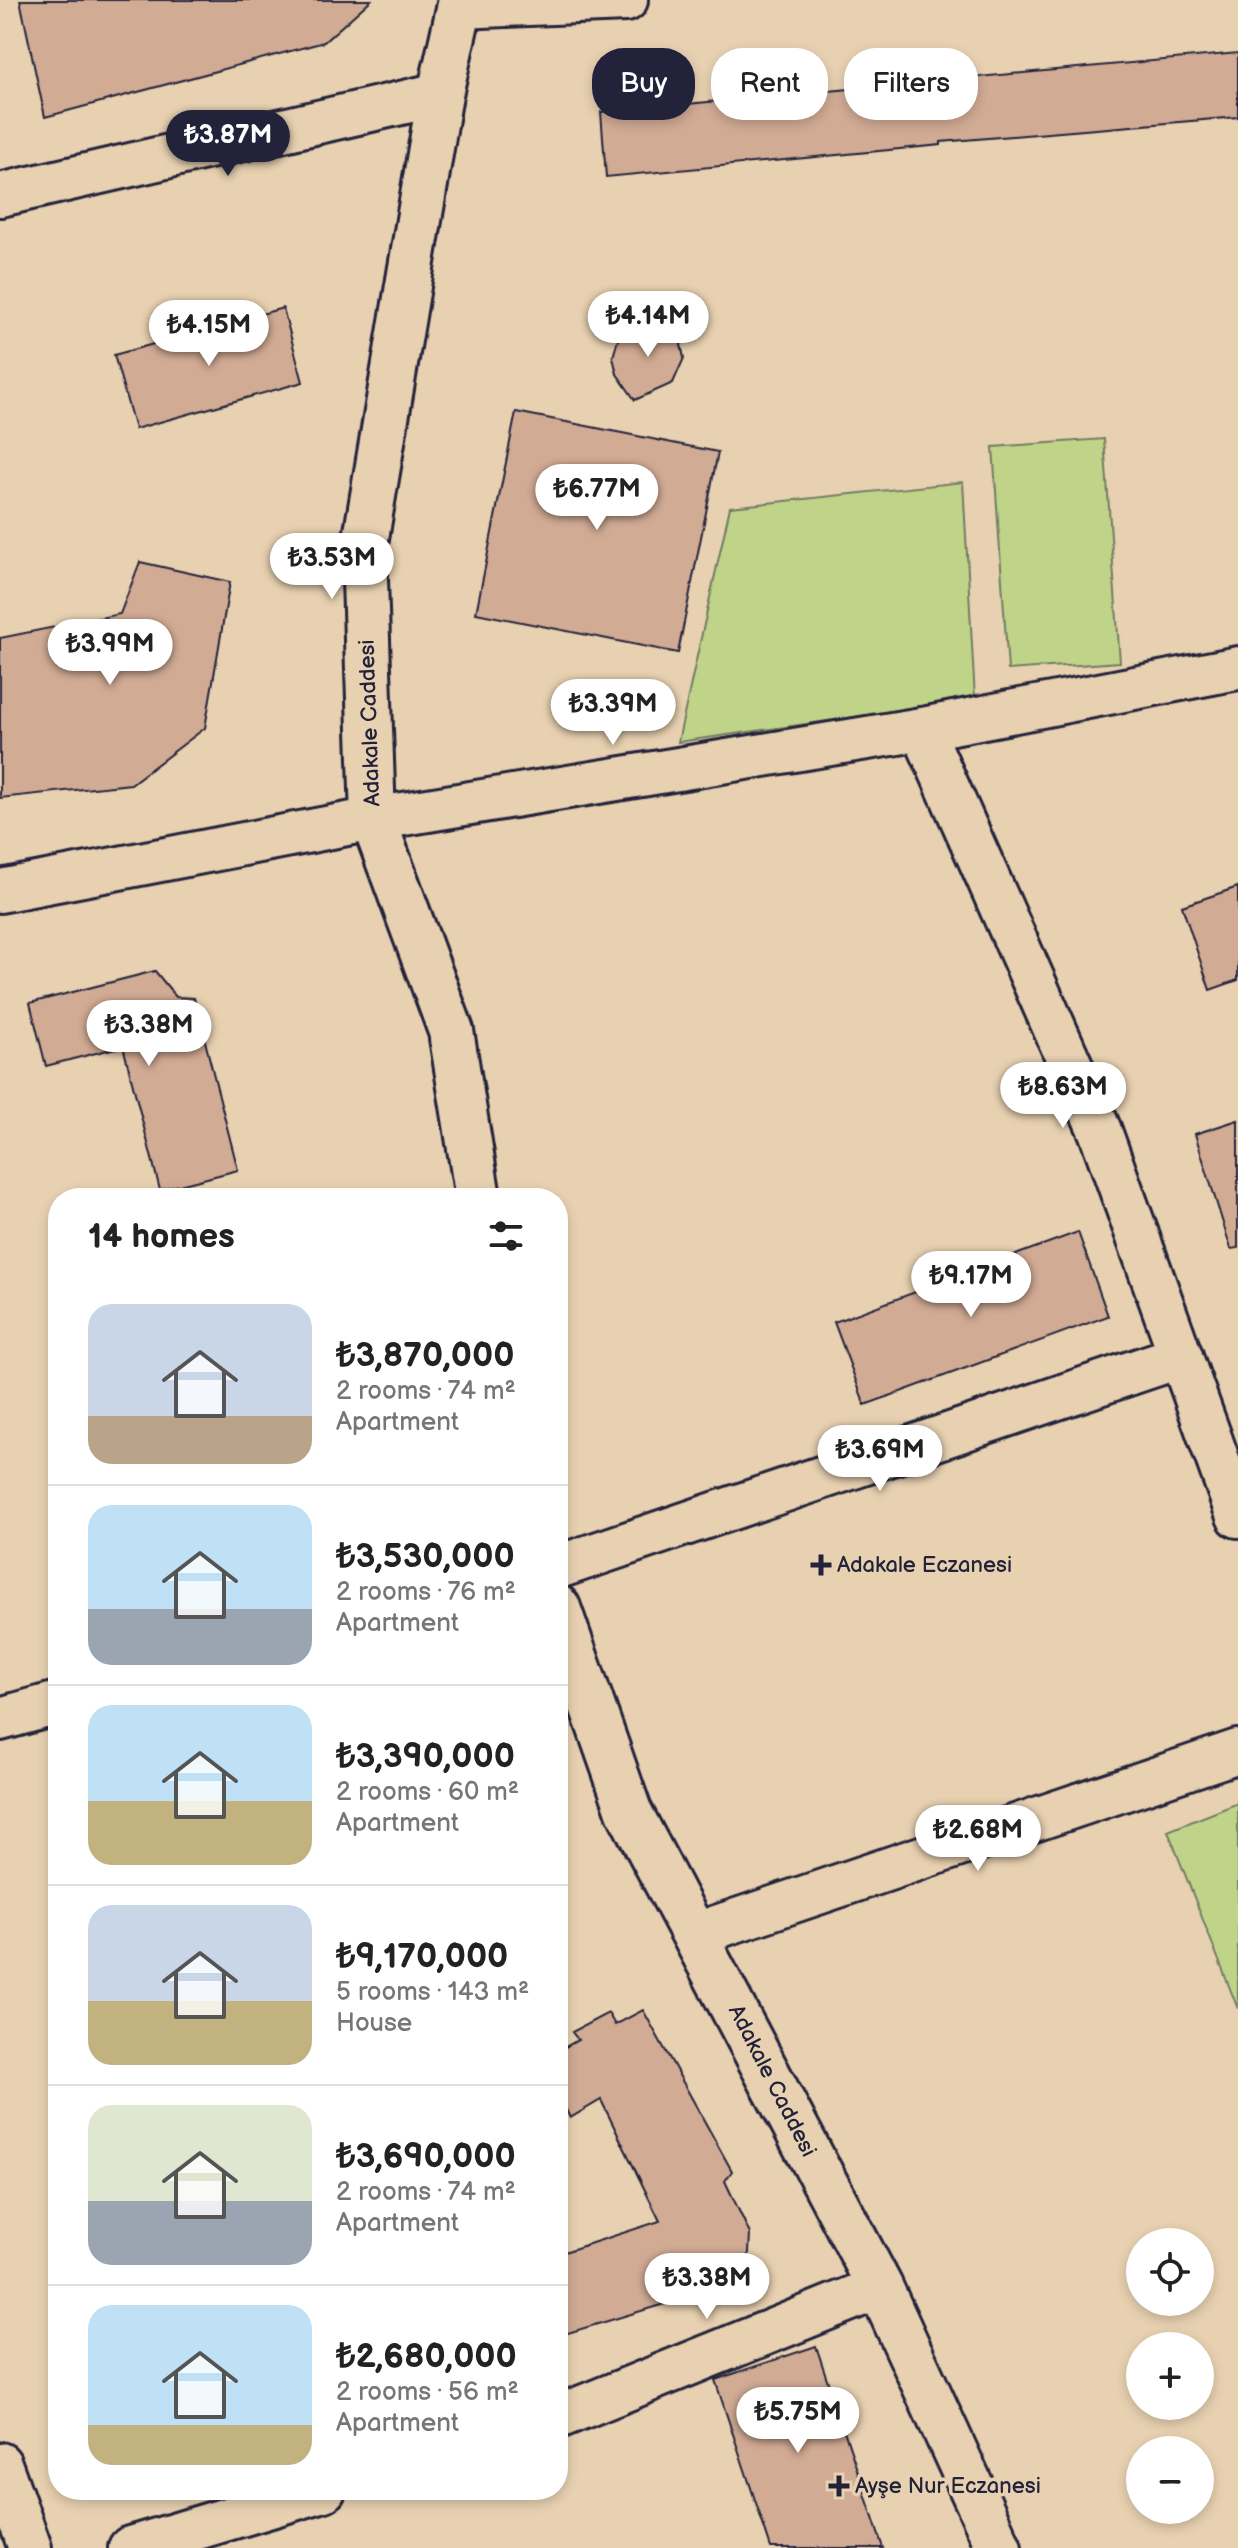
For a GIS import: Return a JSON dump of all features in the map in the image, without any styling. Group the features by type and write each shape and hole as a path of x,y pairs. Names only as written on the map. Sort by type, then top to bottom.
{"street":[{"path":"460,4 626,0"},
{"name":"Adakale Caddesi","path":"460,4 440,94 364,550 373,819 451,1031 476,1188"},
{"path":"0,195 440,94"},
{"path":"0,891 373,819 922,729 1238,668"},
{"path":"922,729 1100,1131 1238,1516"},
{"path":"568,1564 1181,1356"},
{"name":"Adakale Caddesi","path":"568,1637 629,1811 880,2287 999,2548"},
{"path":"0,1719 48,1706"},
{"path":"696,1934 1238,1751"},
{"path":"568,2413 880,2287"},
{"path":"0,2464 30,2548"},
{"path":"130,2548 291,2500"}],"green space":[{"path":"1104,439 1120,662 1008,670 993,447"},
{"path":"963,482 975,700 678,742 730,507"},
{"path":"1238,1803 1238,2009 1168,1831"}],"building":[{"path":"20,0 371,0 324,42 45,117"},
{"path":"1238,53 1238,117 941,142 941,145 606,177 602,120 695,120 695,103 711,102 711,120 828,120 828,91 844,89 844,120 978,120 978,77"},
{"path":"283,308 303,382 135,429 114,355"},
{"path":"640,322 667,327 680,340 684,358 673,383 635,400 617,374 613,357 618,339"},
{"path":"516,412 718,452 678,653 476,613"},
{"path":"140,562 230,582 205,728 131,784 0,798 0,638 120,614"},
{"path":"1238,887 1238,980 1210,990 1182,906"},
{"path":"155,971 176,997 194,998 238,1170 159,1188 123,1046 46,1066 30,1003"},
{"path":"1238,1120 1238,1248 1231,1249 1195,1134"},
{"path":"1078,1232 1108,1316 865,1405 834,1322"},
{"path":"643,2010 732,2171 725,2181 750,2234 749,2253 744,2268 730,2276 731,2284 568,2333 568,2251 660,2221 601,2100 570,2118 568,2114 568,2046 578,2040 572,2032 608,2013 615,2025"},
{"path":"816,2346 883,2548 771,2548 715,2380"}],"place":[{"name":"Adakale Eczanesi","path":"821,1565"},
{"name":"Ayşe Nur Eczanesi","path":"839,2486"}]}
